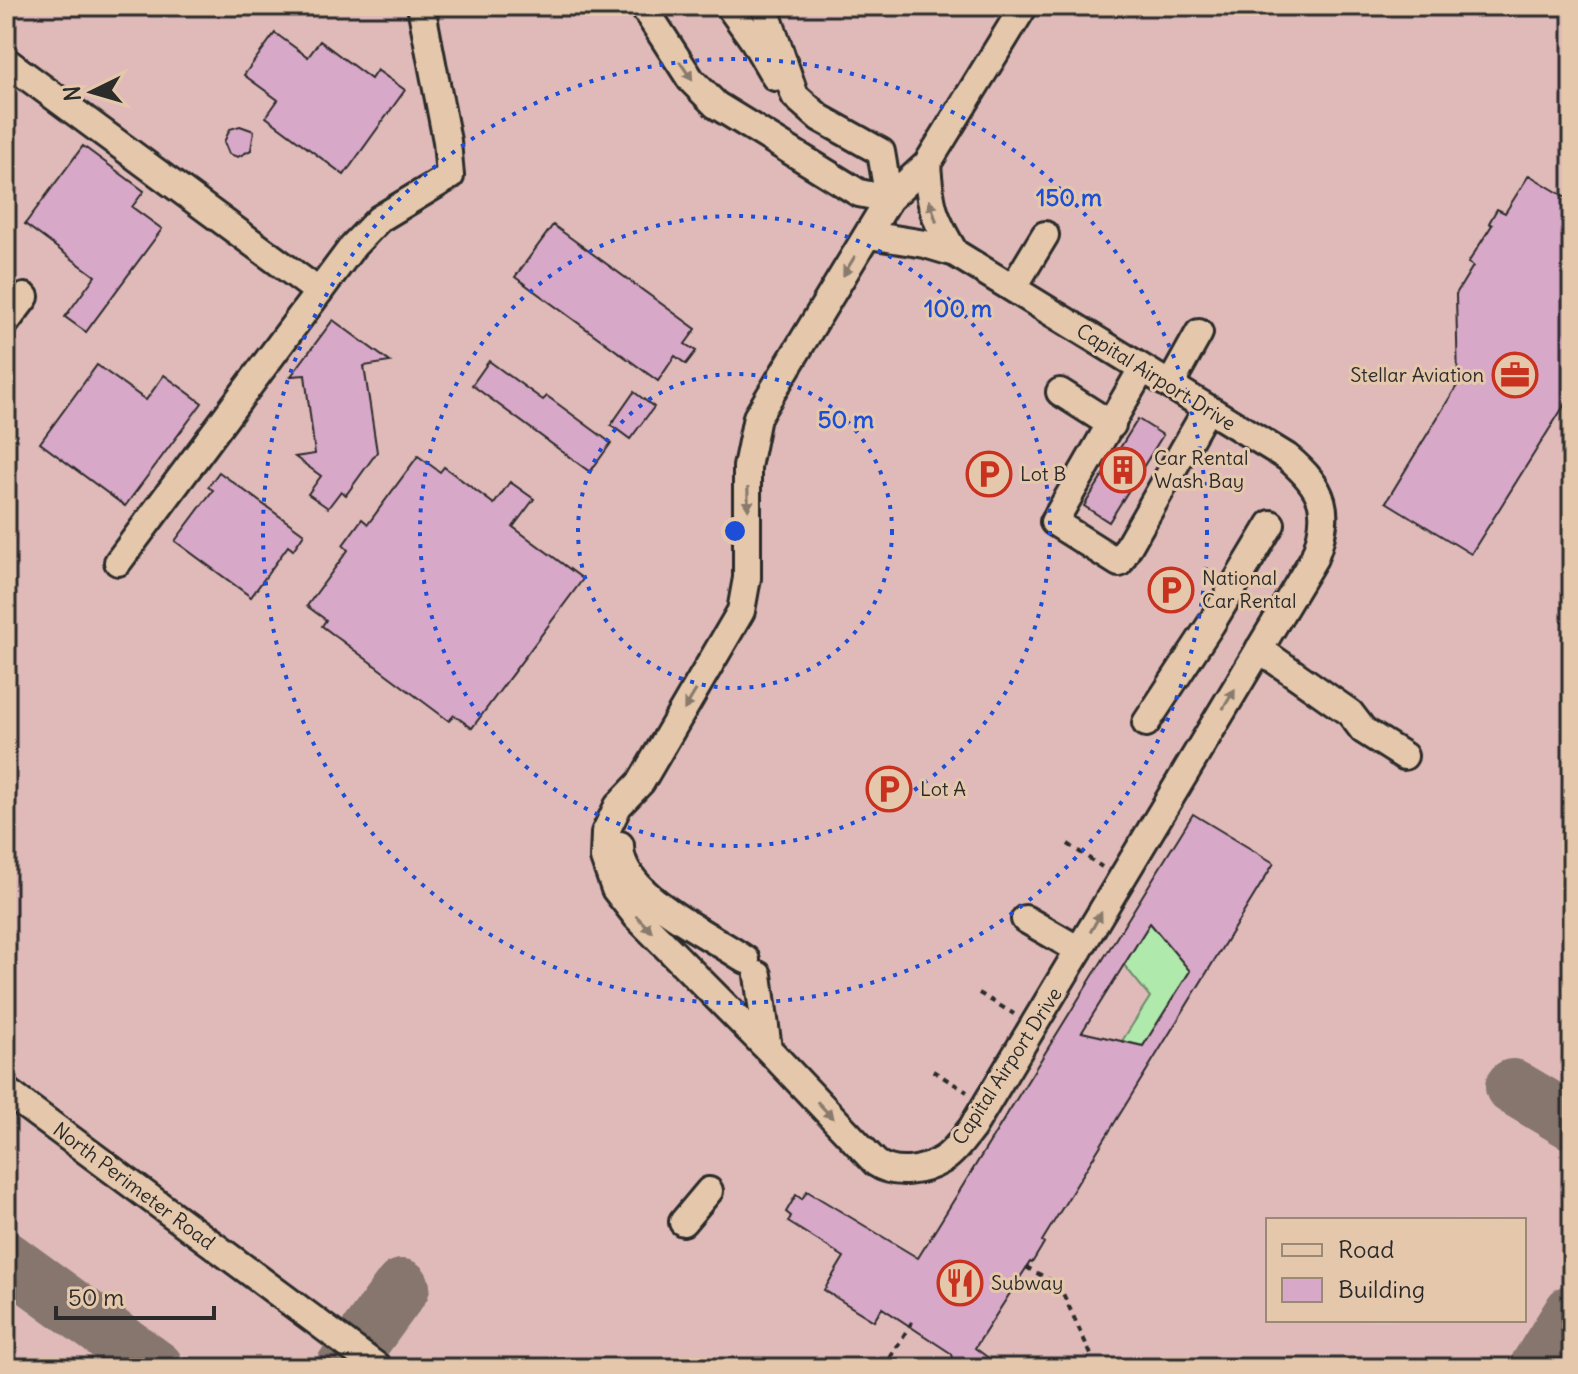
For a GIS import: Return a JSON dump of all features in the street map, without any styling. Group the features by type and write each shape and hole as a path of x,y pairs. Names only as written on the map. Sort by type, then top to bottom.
{"street":[{"path":"118,562 353,246 379,219 450,176 447,141 421,6"},
{"path":"643,6 691,80 716,105 859,193 889,199 881,152 808,110 771,73 754,41 729,6"},
{"path":"764,6 795,96"},
{"name":"Capital Airport Drive","path":"869,235 925,244 955,253 1287,457 1314,481 1323,501 1322,537 1314,558 972,1128 942,1160 924,1167 896,1171 876,1163 637,917 615,889 604,858 605,833 618,806 641,782 741,611 747,578 747,467 757,417 889,199 927,164 1024,6"},
{"path":"6,61 319,292"},
{"path":"825,173 828,149 851,136"},
{"name":"Capital Airport Drive","path":"927,164 932,212 955,253"},
{"path":"1013,288 1045,235"},
{"path":"6,322 25,297"},
{"path":"1170,385 1199,333"},
{"path":"1142,369 1054,522 1119,563 1207,409"},
{"path":"1060,392 1112,425"},
{"path":"1146,723 1271,524"},
{"path":"1259,649 1350,713 1363,730 1404,756"},
{"path":"641,782 620,838 622,866 648,895 752,968 768,1049"},
{"path":"1025,919 1079,950"},
{"name":"North Perimeter Road","path":"6,1091 379,1368"},
{"path":"683,1222 709,1191"}],"path":[{"path":"1068,844 1102,867"},
{"path":"979,993 1015,1015"},
{"path":"933,1071 967,1092"},
{"path":"1026,1267 1059,1285 1093,1359"},
{"path":"884,1368 912,1322"}],"shaded area":[{"path":"6,6 1572,6 1572,1368 6,1368"}],"green space":[{"path":"1150,923 1190,971 1143,1046 1122,1041 1150,997 1124,965"}],"building":[{"path":"275,33 308,57 320,41 371,79 377,70 405,90 344,175 266,117 278,100 244,75"},
{"path":"240,126 254,131 251,150 238,157 229,154 224,142 230,129"},
{"path":"83,146 144,191 132,207 162,229 86,332 65,317 95,276 25,224"},
{"path":"1529,175 1572,201 1572,393 1471,554 1386,502 1458,384 1456,294 1473,266 1468,263 1492,225 1489,223 1497,209 1505,213"},
{"path":"553,225 696,329 685,344 696,351 686,364 675,356 658,381 515,277"},
{"path":"333,320 390,362 364,366 377,452 346,495 341,491 328,508 308,494 321,476 295,457 315,454 305,375 291,376"},
{"path":"489,361 543,400 547,396 611,443 590,472 472,385"},
{"path":"97,365 146,400 164,375 202,403 125,506 40,443"},
{"path":"634,392 654,407 630,439 611,425"},
{"name":"Car Rental Wash Bay","path":"1138,419 1163,435 1109,522 1084,506"},
{"path":"418,456 440,472 444,467 494,504 510,482 534,499 513,527 583,579 472,728 454,715 449,721 322,626 326,620 307,606 348,550 343,545 362,519 368,524"},
{"path":"219,472 304,534 293,550 288,546 251,597 175,541 213,490 208,487"},
{"path":"1193,814 1274,863 1042,1241 1044,1243 1032,1263 975,1348 990,1359 954,1364 952,1354 882,1308 874,1321 824,1290 844,1257 788,1222 791,1216 786,1212 796,1195 802,1199 807,1191 918,1258","holes":["1150,923 1190,971 1143,1046 1082,1032"]}],"taxiway":[{"path":"1513,1087 1572,1122"},
{"path":"6,1259 156,1368"},
{"path":"343,1368 402,1287"},
{"path":"1537,1368 1572,1312"}],"place":[{"name":"Stellar Aviation","path":"1515,375"},
{"name":"Car Rental Wash Bay","path":"1123,470"},
{"name":"Lot B","path":"989,474"},
{"name":"National Car Rental","path":"1171,590"},
{"name":"Lot A","path":"889,789"},
{"name":"Subway","path":"960,1283"}]}
